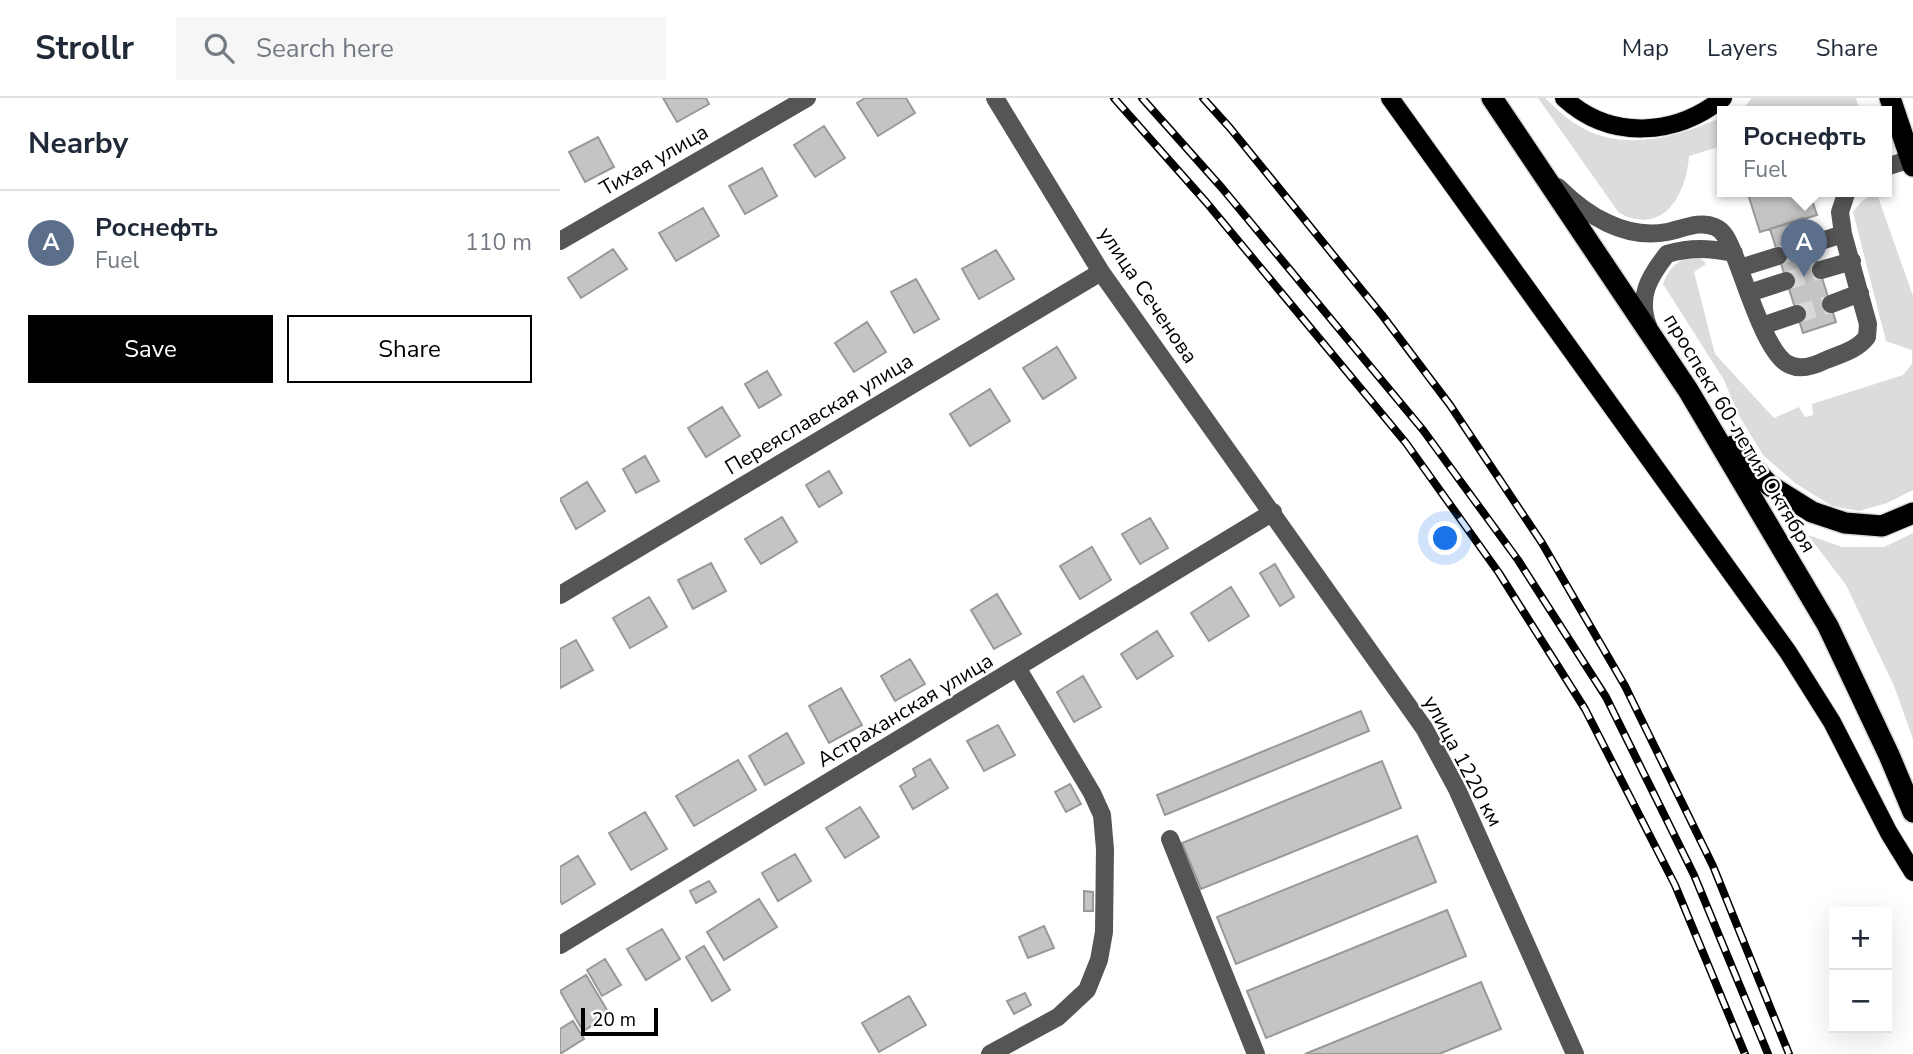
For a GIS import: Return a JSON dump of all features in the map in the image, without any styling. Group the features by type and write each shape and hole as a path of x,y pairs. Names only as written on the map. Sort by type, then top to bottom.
{"highway":[{"name":"проспект 60-летия Октября","path":"1492,98 1688,390 1828,626 1913,812"},
{"path":"1890,98 1912,163"},
{"path":"1688,390 1743,458 1769,485 1812,512 1846,523 1882,526 1913,513"}],"main road":[{"path":"1390,98 1788,652 1832,722 1889,833 1913,872"},
{"path":"1564,98 1598,119 1633,129 1670,127 1704,113 1723,98"}],"street":[{"name":"Тихая улица","path":"560,241 807,98"},
{"name":"улица Сеченова","path":"995,98 1101,272 1273,512"},
{"path":"1892,166 1912,163"},
{"path":"1545,175 1577,205 1613,226 1660,233 1693,225 1716,227 1725,235 1737,261 1768,341 1788,365 1815,365 1856,348 1867,337 1868,324 1843,234 1840,212 1845,197"},
{"path":"1812,244 1843,234"},
{"path":"1651,334 1645,318 1643,297 1649,280 1667,254 1707,248 1737,261 1778,256"},
{"path":"1821,270 1852,261"},
{"name":"Переяславская улица","path":"560,595 1101,272"},
{"path":"1749,293 1786,281"},
{"path":"1831,304 1860,293"},
{"path":"1762,326 1797,314"},
{"name":"Астраханская улица","path":"560,945 1273,512"},
{"name":"улица 1220 км","path":"1273,512 1424,728 1457,789 1575,1054"},
{"path":"990,1054 1058,1017 1087,990 1099,960 1104,932 1105,849 1102,815 1092,793 1018,669"},
{"path":"1170,839 1256,1054"}],"shaded area":[{"path":"1538,98 1545,98 1570,120 1592,133 1610,138 1648,140 1686,131 1717,119 1717,148 1689,156 1683,185 1670,208 1648,219 1635,219 1619,213"},
{"path":"1752,98 1856,98 1858,106 1745,106"},
{"path":"1868,197 1878,197 1913,296 1913,490 1887,503 1859,511 1832,506 1795,483 1763,455 1738,414 1724,380 1663,284 1676,264 1697,254 1706,264 1694,272 1715,354 1774,418 1799,407 1805,417 1813,415 1812,404 1903,375 1912,364 1912,350 1886,341 1853,212"},
{"path":"1913,533 1913,739 1894,686 1846,585 1808,535 1842,547 1884,547"}],"building":[{"path":"663,98 706,98 709,104 677,122"},
{"path":"865,98 906,98 915,113 878,136 857,103"},
{"path":"824,126 845,158 815,177 794,145"},
{"path":"598,137 614,167 585,182 569,152"},
{"path":"762,168 777,196 745,214 729,186"},
{"path":"1749,197 1811,197 1817,215 1760,232"},
{"path":"703,208 719,236 676,261 659,233"},
{"path":"1803,218 1836,322 1803,333 1770,229"},
{"path":"613,249 627,269 581,298 568,278"},
{"path":"996,250 1014,279 979,299 962,269"},
{"path":"916,279 939,319 914,333 891,292"},
{"path":"867,322 886,352 854,372 835,343"},
{"path":"1057,347 1076,378 1043,399 1023,368"},
{"path":"767,371 781,395 759,408 745,384"},
{"path":"990,389 1010,421 970,446 950,414"},
{"path":"722,407 740,436 706,457 688,428"},
{"path":"645,456 659,481 636,493 623,469"},
{"path":"829,471 842,493 819,507 806,485"},
{"path":"587,482 605,511 576,529 560,499"},
{"path":"782,517 797,542 761,564 745,539"},
{"path":"1150,518 1168,548 1140,564 1122,534"},
{"path":"1092,547 1111,580 1080,599 1060,566"},
{"path":"711,563 726,591 693,609 678,580"},
{"path":"1275,564 1294,597 1280,606 1260,573"},
{"path":"1231,587 1249,616 1209,641 1191,613"},
{"path":"997,594 1021,634 994,649 971,610"},
{"path":"649,597 667,627 630,648 613,618"},
{"path":"1157,631 1173,656 1137,679 1121,654"},
{"path":"576,640 593,670 560,688 560,649"},
{"path":"910,659 925,684 895,701 881,676"},
{"path":"1083,676 1101,707 1074,722 1057,692"},
{"path":"841,688 862,725 829,743 809,706"},
{"path":"1361,711 1369,731 1165,815 1157,795"},
{"path":"998,725 1015,755 984,771 967,741"},
{"path":"787,733 804,763 765,785 749,756"},
{"path":"930,759 948,788 913,809 900,786 916,776 913,769"},
{"path":"738,760 756,790 694,826 676,796"},
{"path":"1382,761 1401,808 1201,889 1182,843"},
{"path":"1070,784 1081,804 1066,812 1055,792"},
{"path":"860,807 879,837 845,858 826,828"},
{"path":"645,812 667,849 631,870 609,833"},
{"path":"1417,836 1436,882 1236,964 1217,917"},
{"path":"795,854 811,881 778,901 762,873"},
{"path":"578,856 595,884 562,904 560,867"},
{"path":"709,881 716,892 696,903 690,891"},
{"path":"1084,891 1093,892 1093,911 1084,911"},
{"path":"759,899 777,927 724,960 707,932"},
{"path":"1447,910 1466,956 1266,1038 1247,991"},
{"path":"1044,926 1054,948 1028,958 1019,937"},
{"path":"662,929 680,959 646,980 627,949"},
{"path":"704,946 730,990 712,1001 686,957"},
{"path":"605,959 621,985 602,996 587,970"},
{"path":"586,975 610,1015 583,1031 560,991"},
{"path":"1481,982 1501,1029 1439,1054 1305,1054"},
{"path":"1025,993 1031,1005 1014,1014 1007,1001"},
{"path":"909,996 926,1025 879,1052 862,1023"},
{"path":"573,1021 584,1039 560,1054 560,1029"}],"tunnel":[{"path":"1778,256 1812,244"},
{"path":"1786,281 1821,270"},
{"path":"1797,314 1831,304"}],"railway":[{"path":"1114,98 1206,202 1406,443 1499,573 1585,709 1675,885 1745,1054"},
{"path":"1142,98 1222,188 1423,430 1518,560 1606,697 1694,875 1768,1054"},
{"path":"1203,98 1382,315 1450,405 1542,543 1625,686 1713,866 1789,1054"}],"place":[{"name":"Роснефть","path":"1804,277"}]}
